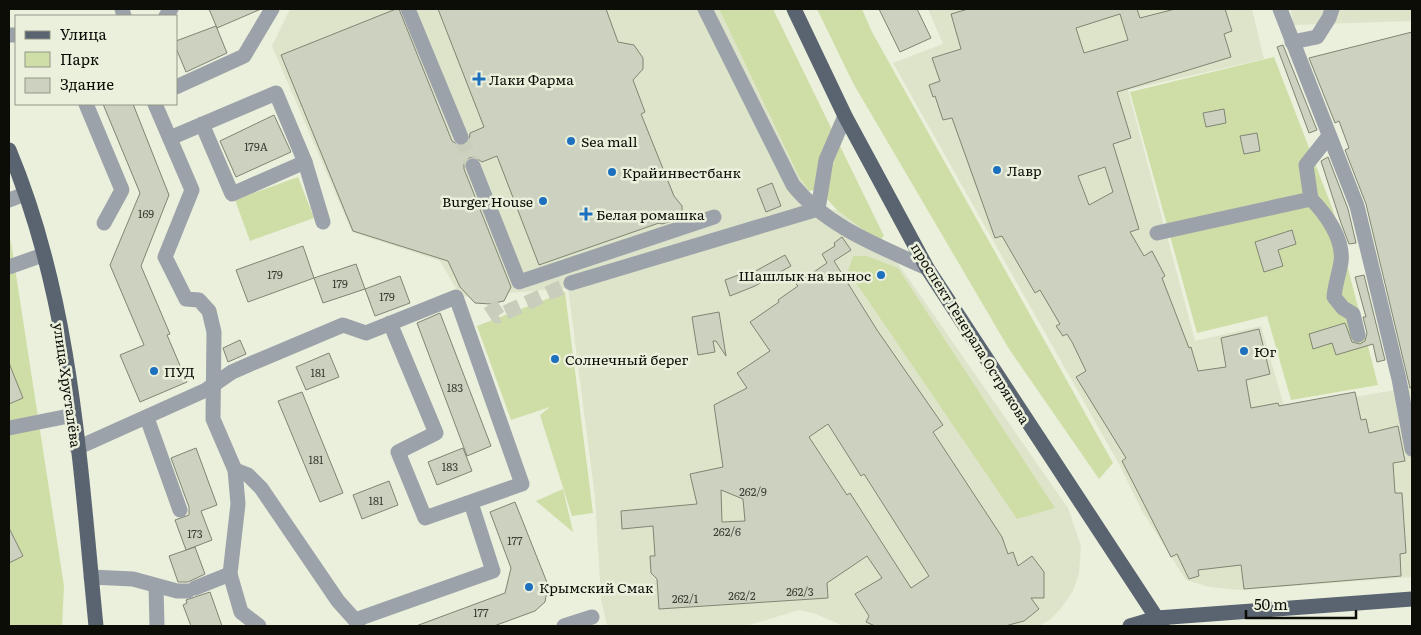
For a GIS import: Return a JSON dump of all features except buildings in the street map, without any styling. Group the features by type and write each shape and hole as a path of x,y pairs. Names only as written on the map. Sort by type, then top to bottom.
{"main road":[{"name":"проспект Генерала Острякова","path":"794,9 845,116 927,268 1159,622"},
{"name":"улица Хрусталёва","path":"9,150 25,194 43,255 62,330 74,415 96,626"},
{"path":"1130,626 1412,599"}],"lane":[{"path":"178,86 244,56 272,9"},
{"path":"408,9 461,137"},
{"path":"705,9 793,184 809,204 846,230 927,268"},
{"path":"1280,9 1356,206 1400,379 1412,450"},
{"path":"1292,42 1317,37 1330,18 1332,9"},
{"path":"170,138 276,93 304,162 323,222"},
{"path":"86,105 122,190 104,223"},
{"path":"156,105 192,190 165,256 186,299 199,300 209,312 214,332 213,419 235,470 238,504 230,574 241,612 259,626"},
{"path":"818,209 826,160 845,116"},
{"path":"202,124 232,194 304,162"},
{"path":"1329,136 1306,165 1311,199 1323,211 1336,233 1341,260 1334,297 1343,308 1353,314 1358,335"},
{"path":"473,166 519,282 714,217"},
{"path":"9,200 25,194"},
{"path":"1158,233 1311,199"},
{"path":"571,283 818,209"},
{"path":"9,267 43,255"},
{"path":"77,448 146,418 212,386 248,365 343,325 366,333 390,323 456,297 522,484 426,518 398,452 436,433 390,323"},
{"path":"9,428 74,415"},
{"path":"146,418 180,510"},
{"path":"235,470 248,475 261,488 338,601 357,623 493,572 471,503"},
{"path":"91,577 133,579 177,592 192,589 230,574"},
{"path":"156,586 157,626"},
{"path":"564,626 592,617"}],"shaded area":[{"path":"290,9 719,9 799,177 809,191 804,194 802,208 837,210 874,238 881,239 1068,508 1081,546 1079,574 1073,591 1062,607 1050,620 1039,626 844,626 816,614 799,610 746,626 607,626 601,599 595,497 568,288 461,297 440,261 352,232 272,46"},
{"path":"928,9 1252,9 1264,59 1128,90 1195,341 1261,326 1285,409 1407,388 1412,380 1412,577 1240,590 1209,587 1186,580 1142,511 1119,464 893,63 943,44"},
{"path":"1291,9 1412,9 1412,21 1293,25"}],"green space":[{"path":"719,9 773,9 884,236 881,239 874,238 837,210 818,189 809,191 799,177"},
{"path":"817,9 862,9 872,32 1113,463 1099,479 1009,349 853,83"},
{"path":"1274,57 1333,210 1378,385 1291,400 1267,316 1197,333 1130,92"},
{"path":"298,177 314,218 250,241 235,200"},
{"path":"9,239 11,242 64,586 62,626 9,626"},
{"path":"853,256 867,256 898,268 1055,508 1017,519 848,271"},
{"name":"Солнечный берег","path":"565,292 593,513 572,516 540,415 550,407 511,420 477,326"},
{"path":"563,489 573,532 536,501"}],"tunnel":[{"path":"461,137 473,166"},
{"path":"490,304 498,316 571,283"}],"place":[{"name":"Лаки Фарма","path":"479,79"},
{"name":"Sea mall","path":"571,141"},
{"name":"Лавр","path":"997,170"},
{"name":"Крайинвестбанк","path":"612,172"},
{"name":"Burger House","path":"543,201"},
{"name":"Белая ромашка","path":"586,214"},
{"name":"Шашлык на вынос","path":"881,275"},
{"name":"Юг","path":"1244,351"},
{"name":"Солнечный берег","path":"555,359"},
{"name":"ПУД","path":"154,371"},
{"name":"Крымский Смак","path":"529,587"}]}
